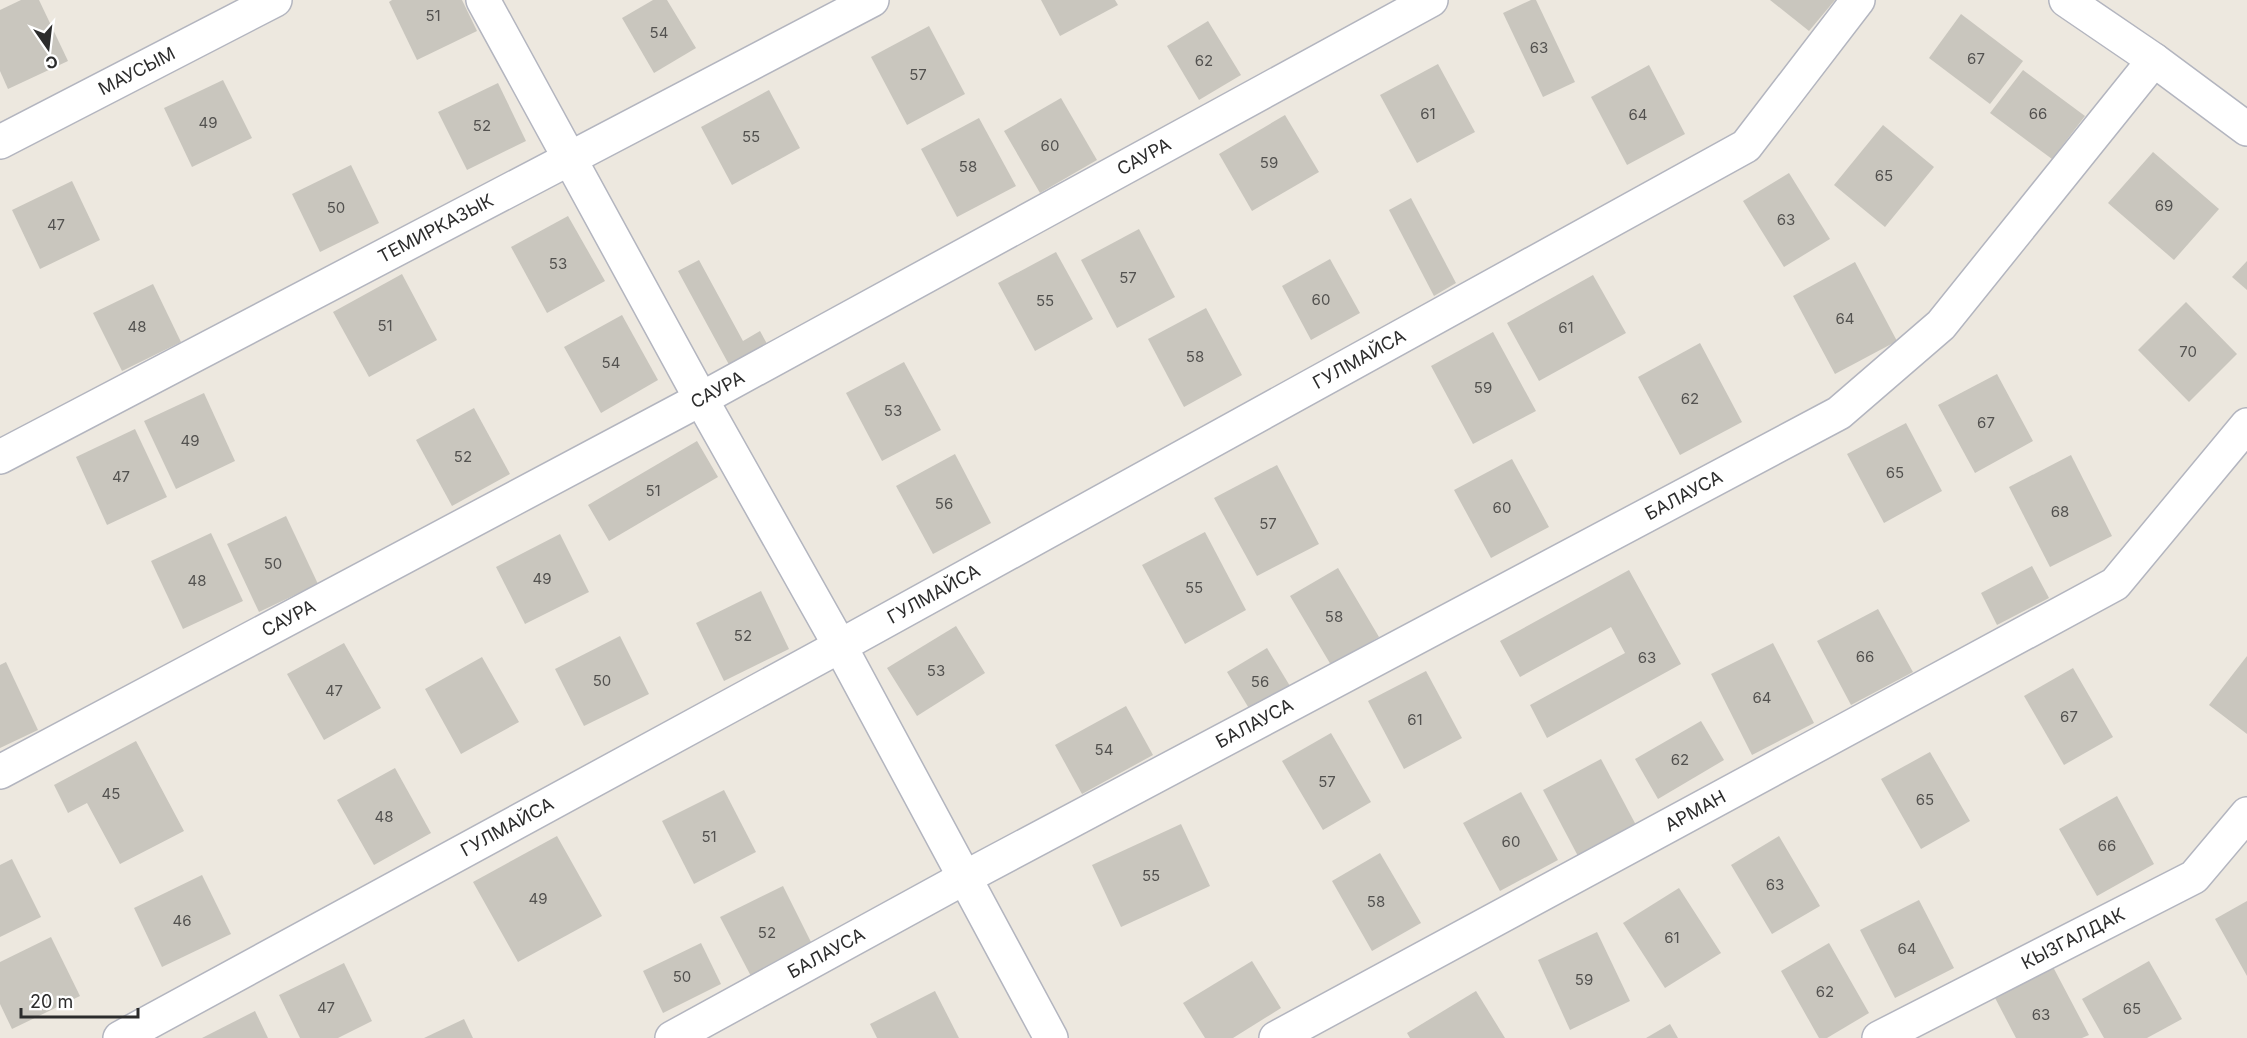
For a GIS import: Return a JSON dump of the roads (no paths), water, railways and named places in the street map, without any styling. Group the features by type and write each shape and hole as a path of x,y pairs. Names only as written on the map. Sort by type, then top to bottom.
{"street":[{"name":"МАУСЫМ","path":"0,142 275,0"},
{"path":"483,0 701,399 840,646 1051,1038"},
{"name":"ТЕМИРКАЗЫК","path":"0,457 872,0"},
{"name":"САУРА","path":"0,772 701,399 1431,0"},
{"name":"ГУЛМАЙСА","path":"120,1038 840,646 1746,146 1858,0"},
{"path":"2066,0 2154,60 2247,129"},
{"name":"БАЛАУСА","path":"672,1038 964,878 1839,413 1941,325 2154,60"},
{"name":"АРМАН","path":"1276,1038 2115,584 2247,425"},
{"name":"КЫЗГАЛДАК","path":"1879,1038 2194,877 2247,814"}]}
